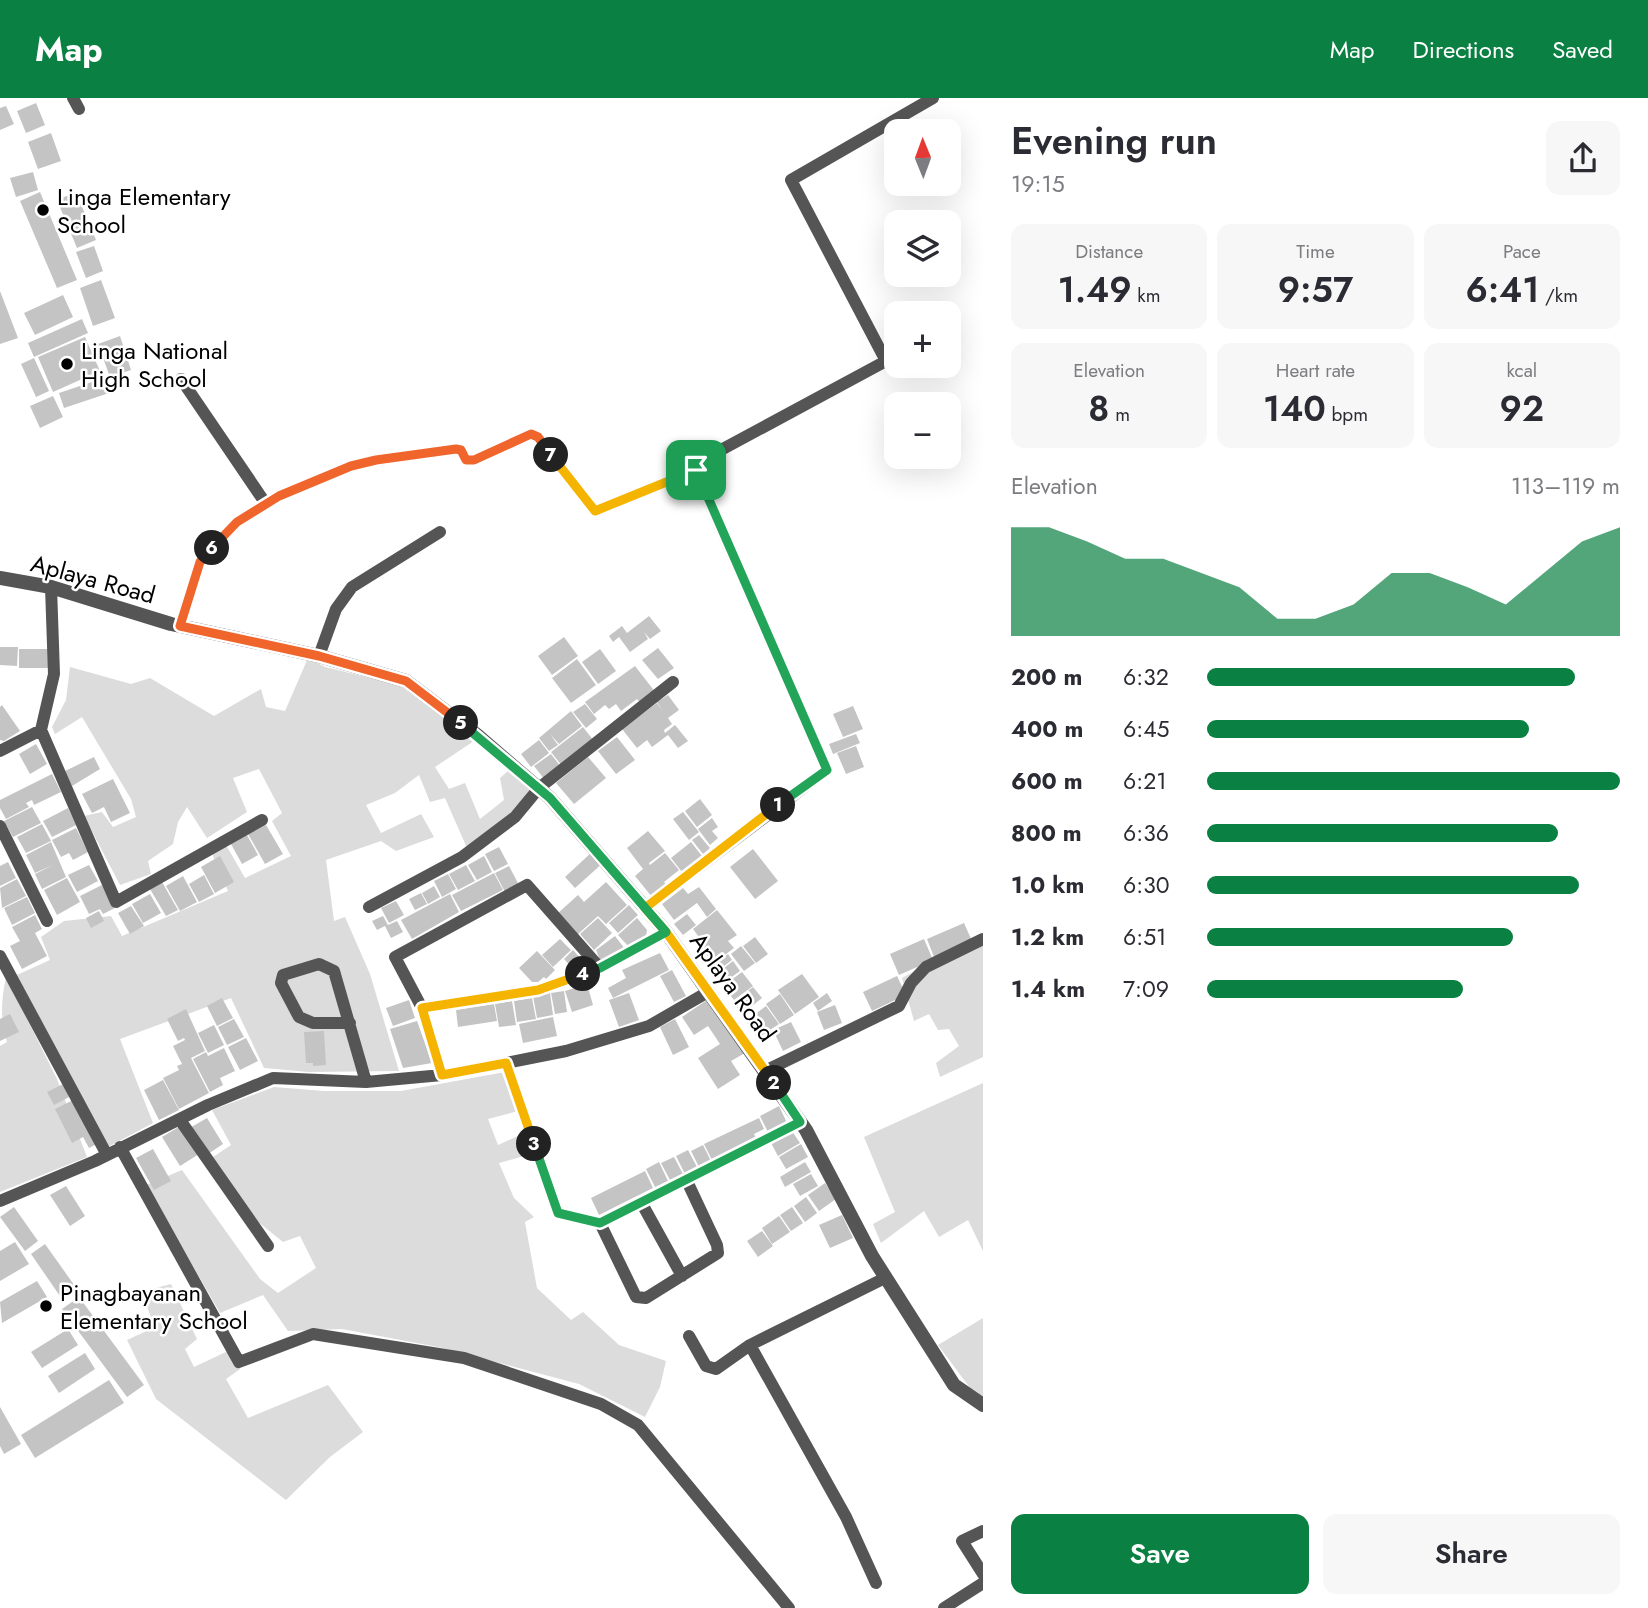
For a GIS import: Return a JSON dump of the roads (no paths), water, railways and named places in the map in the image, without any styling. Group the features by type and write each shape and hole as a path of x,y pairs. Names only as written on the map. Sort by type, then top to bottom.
{"street":[{"path":"645,908 827,770 693,465 886,361 791,180 933,98"},
{"path":"181,379 266,504"},
{"path":"180,626 200,562 237,522 279,496 351,466 456,449 461,450 466,460 474,460 531,434 538,437 595,511 696,470"},
{"path":"319,656 336,609 352,587 440,532"},
{"name":"Aplaya Road","path":"0,578 51,587 180,626 319,656 406,681 477,734 539,788 666,932 800,1122 885,1278 954,1385 983,1405"},
{"path":"51,587 54,674 41,730 116,902 262,820"},
{"path":"369,907 462,858 515,817 539,788 673,682"},
{"path":"0,751 41,730"},
{"path":"0,826 47,921"},
{"path":"442,1075 422,1008 396,957 527,885 600,968"},
{"path":"422,1008 538,990 600,968 666,932"},
{"path":"765,1071 899,1006 911,984 926,967 983,939"},
{"path":"0,956 107,1155"},
{"path":"350,1023 313,1023 299,1017 281,984 284,975 319,964 334,971 350,1023 366,1082"},
{"path":"0,1201 273,1078 366,1082 442,1075 506,1063 566,1051 649,1026 708,992"},
{"path":"506,1063 558,1213 600,1223 800,1122"},
{"path":"180,1120 268,1245"},
{"path":"120,1147 239,1362 313,1334 464,1358 601,1404 638,1425 789,1608"},
{"path":"600,1223 636,1297 646,1298 718,1253 717,1245 686,1179"},
{"path":"641,1202 682,1276"},
{"path":"689,1336 706,1366 716,1369 750,1345 885,1278"},
{"path":"750,1345 846,1517 876,1583"},
{"path":"983,1531 962,1541 983,1574"},
{"path":"944,1608 983,1583"}],"place":[{"name":"Linga Elementary School","path":"43,210"},
{"name":"Linga National High School","path":"67,364"},
{"name":"Pinagbayanan Elementary School","path":"46,1306"}]}
